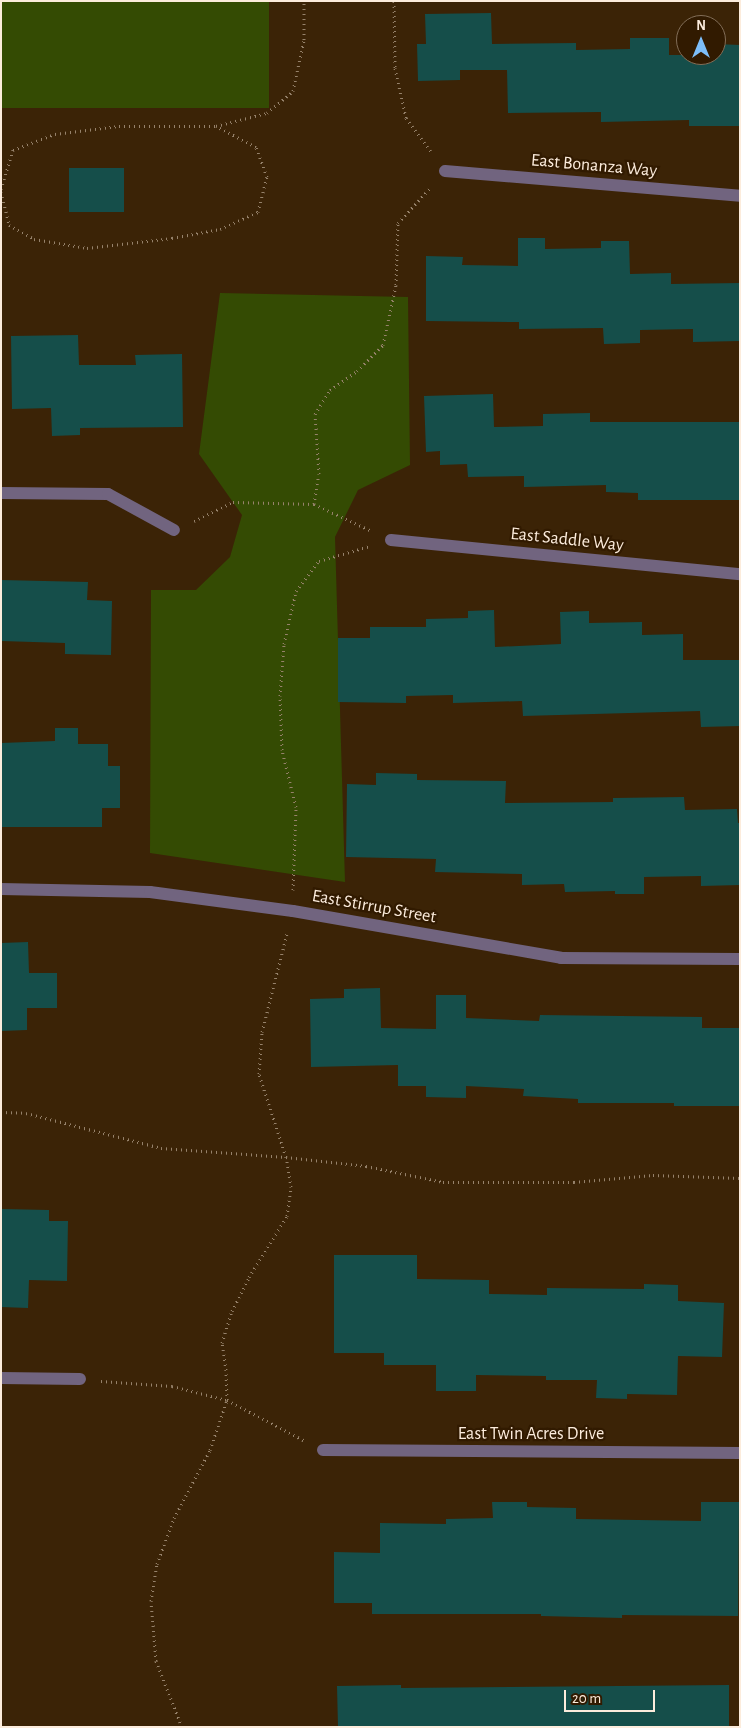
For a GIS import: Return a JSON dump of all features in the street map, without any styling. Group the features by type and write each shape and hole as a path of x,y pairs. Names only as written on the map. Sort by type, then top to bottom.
{"street":[{"name":"East Bonanza Way","path":"445,171 740,196"},
{"path":"1,494 108,494 174,530"},
{"name":"East Saddle Way","path":"391,540 740,574"},
{"name":"East Stirrup Street","path":"1,888 150,892 293,911 561,958 740,959"},
{"path":"1,1378 80,1379"},
{"name":"East Twin Acres Drive","path":"323,1450 740,1453"}],"path":[{"path":"216,126 256,147 268,177 258,212 220,229 172,238 87,248 34,239 9,225 1,190 13,150 54,134 119,126 216,126 267,114 293,91 304,40 304,1"},
{"path":"314,504 319,474 315,414 330,390 357,372 384,345 396,285 398,223 445,171 406,118 395,68 394,1"},
{"path":"174,530 234,502 314,504 391,540"},
{"path":"182,1727 156,1662 151,1601 156,1564 174,1518 210,1450 227,1400 226,1370 222,1343 232,1311 249,1276 287,1216 291,1187 286,1157 259,1074 262,1032 293,911 296,807 282,750 280,696 284,644 296,590 319,561 391,540"},
{"path":"1,1112 26,1113 161,1148 286,1157 366,1166 443,1182 574,1182 653,1175 740,1178"},
{"path":"80,1379 172,1386 227,1400 323,1450"}],"green space":[{"path":"1,1 269,1 269,108 1,108"},
{"path":"220,293 408,297 410,465 358,490 335,537 345,882 150,853 151,590 196,590 230,557 242,515 199,454"}],"building":[{"path":"491,13 492,44 576,43 576,50 630,49 630,38 669,38 669,55 676,55 676,65 726,65 726,44 740,45 740,126 689,126 689,120 601,122 601,112 508,113 507,70 460,70 460,80 418,81 417,44 426,44 425,14"},
{"path":"69,168 124,168 124,212 69,212"},
{"path":"518,238 545,238 545,249 601,248 601,241 629,241 630,274 671,273 671,284 740,283 740,341 693,342 693,329 640,330 640,343 604,344 603,328 519,329 519,322 426,321 426,256 463,257 462,265 518,266"},
{"path":"78,335 79,365 136,365 135,355 182,354 183,427 80,428 80,435 52,436 51,408 12,409 11,336"},
{"path":"493,394 494,427 543,426 543,414 590,413 590,422 740,422 740,500 638,500 638,493 606,492 606,485 524,487 524,476 468,477 467,464 440,465 440,451 426,452 424,396"},
{"path":"1,580 88,582 87,600 112,601 111,655 65,654 65,643 1,641"},
{"path":"494,610 495,647 561,644 560,612 589,611 589,623 642,622 642,635 683,634 683,660 740,660 740,726 701,727 700,711 523,716 522,701 453,703 453,695 406,696 406,703 338,702 338,638 370,638 370,627 426,627 426,619 468,618 468,611"},
{"path":"55,728 78,728 78,744 108,744 108,766 120,766 120,808 102,808 102,827 1,827 1,743 55,741"},
{"path":"376,773 417,774 417,780 506,781 505,803 613,802 613,798 684,797 685,810 737,809 738,823 740,823 740,885 701,886 701,876 644,877 644,894 615,894 615,891 565,892 564,884 522,885 522,874 435,872 436,859 346,857 347,784 376,785"},
{"path":"28,942 29,973 57,973 57,1008 27,1008 27,1030 1,1031 1,943"},
{"path":"380,988 381,1028 436,1029 436,995 466,995 466,1018 539,1021 540,1015 702,1017 702,1028 740,1028 740,1106 674,1106 674,1103 578,1103 578,1099 523,1096 524,1089 466,1086 466,1098 426,1097 426,1086 398,1086 398,1065 311,1067 310,999 344,998 344,989"},
{"path":"1,1209 49,1210 49,1221 68,1221 67,1281 29,1280 28,1308 1,1307"},
{"path":"334,1255 417,1255 417,1279 489,1280 489,1294 547,1295 547,1288 644,1289 644,1284 678,1285 678,1301 724,1303 722,1357 678,1356 677,1395 627,1394 627,1399 596,1398 597,1380 546,1380 546,1376 476,1375 476,1391 436,1391 436,1365 384,1365 384,1353 334,1353"},
{"path":"492,1502 527,1502 527,1507 576,1508 576,1519 701,1521 701,1502 739,1502 738,1616 622,1615 622,1618 541,1616 541,1614 372,1614 372,1603 334,1603 334,1552 380,1553 380,1523 446,1524 446,1519 493,1518"},
{"path":"401,1685 401,1688 729,1685 729,1727 338,1727 337,1686"}]}
